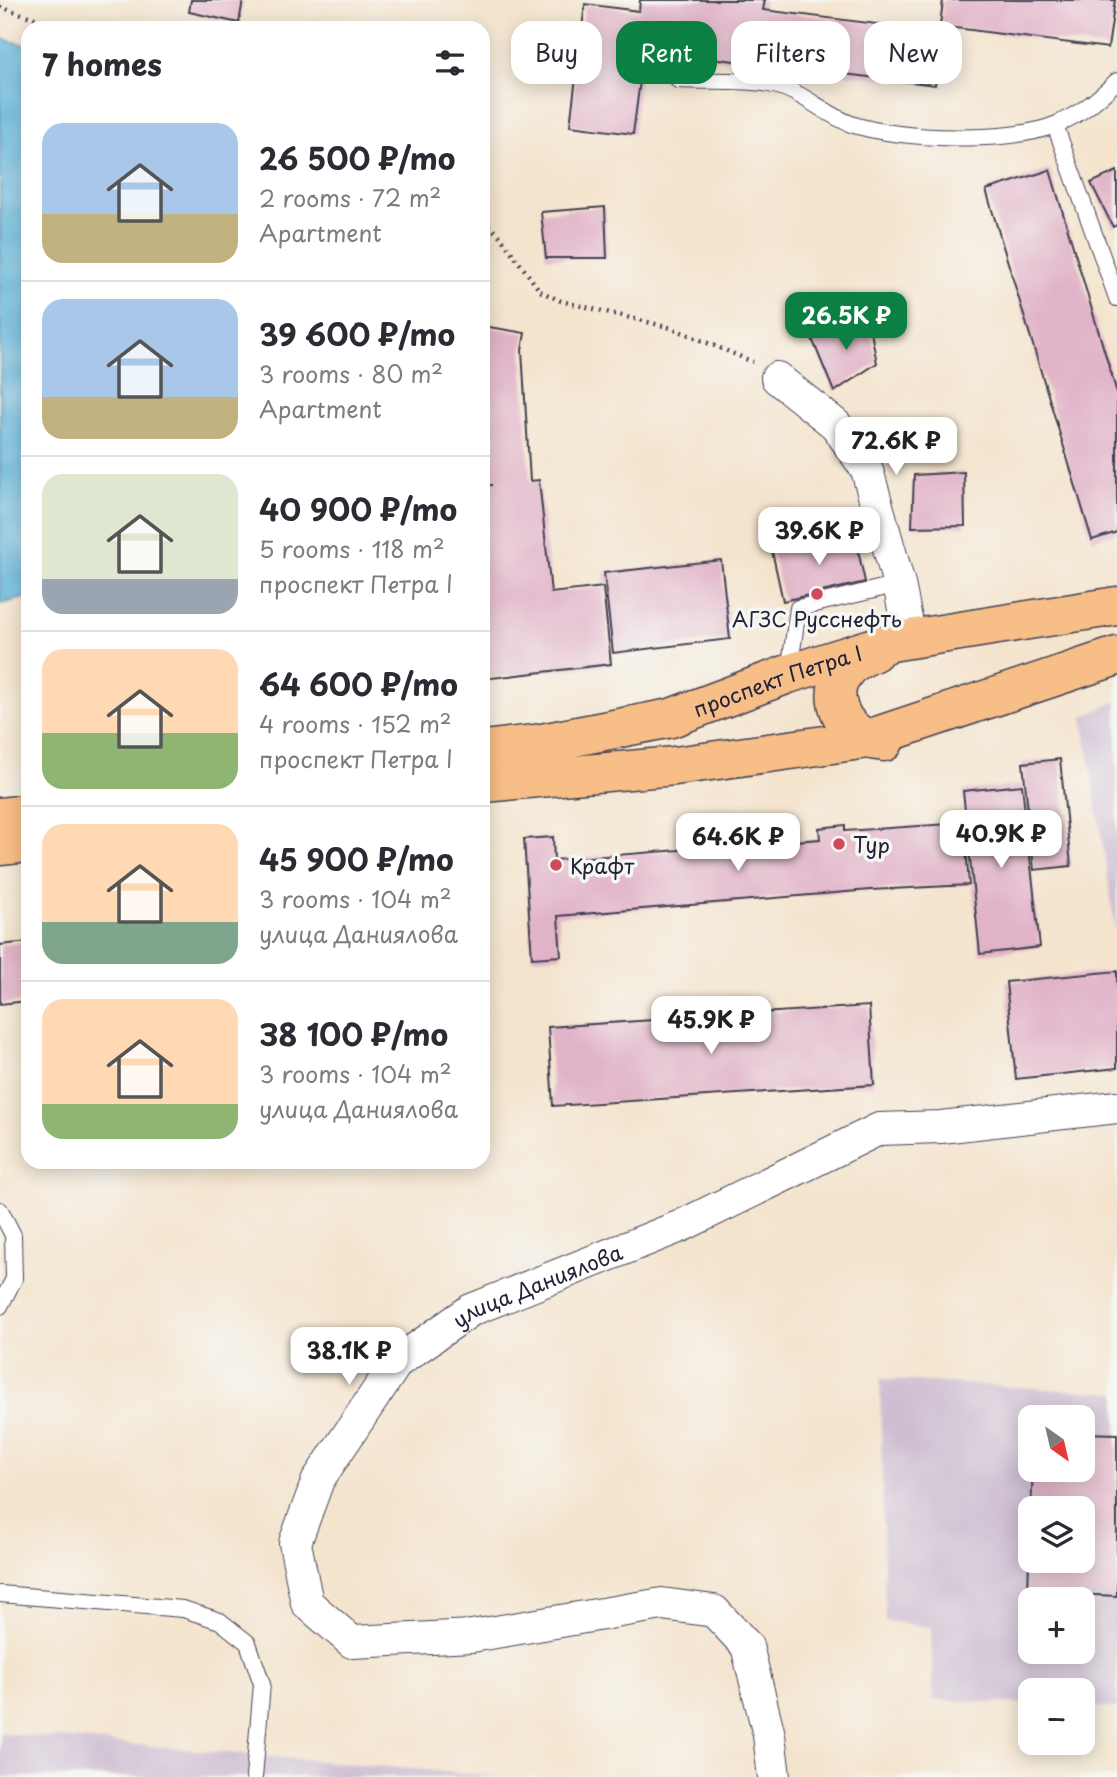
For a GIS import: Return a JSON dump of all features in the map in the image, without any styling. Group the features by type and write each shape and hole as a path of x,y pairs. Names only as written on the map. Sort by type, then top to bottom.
{"main road":[{"name":"проспект Петра I","path":"490,749 542,743 671,718 788,674 900,640 1117,606"},
{"path":"900,640 856,661 838,680 835,693 837,707 852,728 886,742 1117,656"},
{"path":"490,782 675,766 886,742 1117,673"},
{"path":"0,817 21,815"},
{"path":"0,846 21,844"}],"street":[{"path":"777,378 836,425 867,470 899,584 900,640"},
{"name":"улица Даниялова","path":"774,1777 769,1735 747,1646 714,1611 662,1604 472,1636 352,1642 307,1602 295,1543 318,1480 397,1362 471,1310 681,1226 879,1129 941,1127 1117,1107"}],"lane":[{"path":"717,82 770,84 801,96 848,123 880,133 1005,136 1055,125 1092,106 1117,81"},
{"path":"1055,125 1117,298"},
{"path":"788,674 798,608 899,584"},
{"path":"0,1210 13,1235 14,1279 0,1306"},
{"path":"0,1594 183,1609 220,1621 248,1643 262,1684 254,1777"}],"path":[{"path":"0,7 44,21"},
{"path":"490,227 499,235 540,292 561,301 671,328 761,366 777,378"}],"shaded area":[{"path":"1117,701 1117,938 1083,717"},
{"path":"880,1379 1117,1393 1117,1708 1095,1707 1095,1678 1018,1678 1018,1703 933,1700 931,1627 885,1621"},
{"path":"0,1733 504,1777 0,1777"}],"water":[{"path":"0,38 21,44 21,599 0,604"}],"building":[{"path":"191,0 243,0 239,21 189,12"},
{"path":"640,0 765,0 763,10 864,22 864,76 850,75 850,21 731,21 731,60 717,59 717,21 616,21 616,84 640,84 633,134 570,126 575,84 602,84 602,21 583,21 585,4 639,11"},
{"path":"943,0 1115,0 1108,48 962,29 962,21 941,21"},
{"path":"1050,170 1117,393 1117,532 1092,540 986,190"},
{"path":"1117,171 1117,225 1113,227 1091,183"},
{"path":"605,207 607,258 546,258 541,212"},
{"path":"868,317 877,363 834,392 811,336"},
{"path":"490,327 525,333 522,350 530,481 539,480 551,593 603,587 611,664 490,678"},
{"path":"964,472 965,526 912,527 914,475"},
{"path":"854,532 865,582 783,601 772,551"},
{"path":"721,560 730,639 613,653 604,573"},
{"path":"1060,759 1071,866 1034,870 1023,763"},
{"path":"1022,785 1040,947 980,954 963,791"},
{"path":"964,823 969,885 870,890 558,916 561,956 532,958 524,839 553,837 554,860 820,839 819,828 845,825 845,831"},
{"path":"21,943 21,1002 0,1004 0,945"},
{"path":"1117,971 1117,1068 1016,1079 1006,982"},
{"path":"869,1006 874,1085 553,1106 548,1027"},
{"path":"1096,1433 1117,1434 1117,1596 1095,1595 1095,1587 1028,1587 1029,1573 1095,1573 1095,1496 1032,1496 1032,1482 1096,1482"}],"place":[{"name":"АГЗС Русснефть","path":"817,594"},
{"name":"Тур","path":"839,844"},
{"name":"Крафт","path":"556,865"}]}
